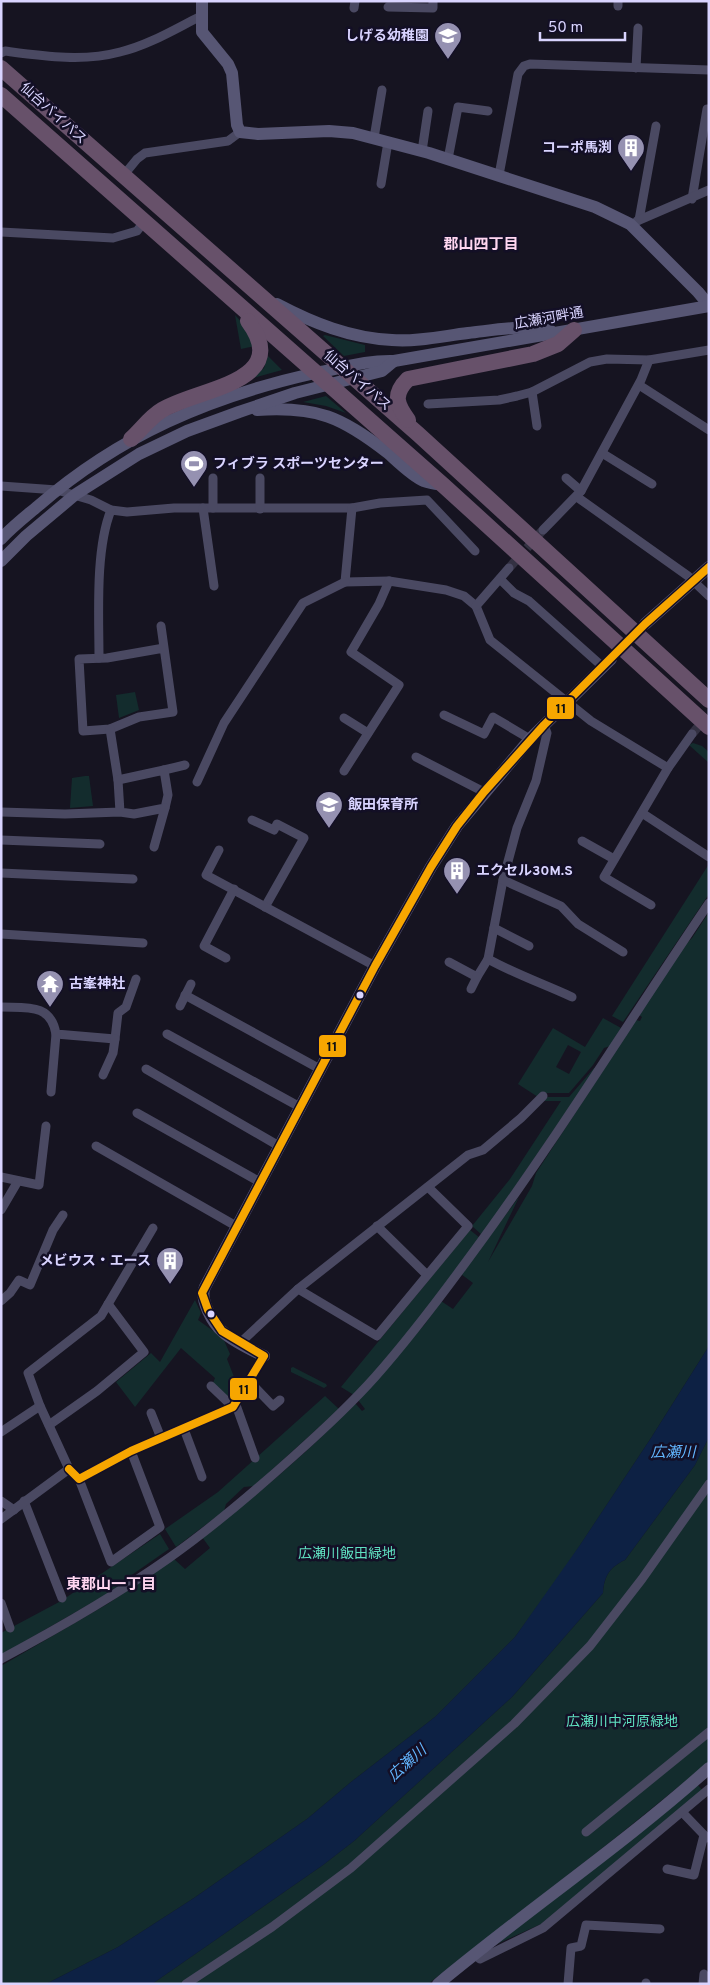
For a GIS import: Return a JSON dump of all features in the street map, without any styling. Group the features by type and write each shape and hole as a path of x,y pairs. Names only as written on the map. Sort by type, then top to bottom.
{"highway":[{"name":"仙台バイパス","path":"1,68 418,434 709,700"},
{"name":"仙台バイパス","path":"1,95 443,485 709,727"},
{"path":"131,439 161,410 182,400 237,380 249,374 254,368 260,357 260,342 252,326 234,300"},
{"path":"418,434 399,408 397,401 398,394 408,379 532,354 558,344 566,331"}],"street":[{"path":"202,1 202,32 228,64 232,73 237,125 240,132"},
{"path":"388,7 433,8 433,1"},
{"path":"1,53 5,51 42,56 80,57 120,52 156,40 201,16"},
{"path":"636,68 638,28"},
{"path":"500,175 518,74 524,66 530,64 709,70"},
{"path":"374,138 382,90"},
{"path":"448,158 458,107 488,111"},
{"path":"692,199 706,138 707,109"},
{"path":"422,151 428,111"},
{"path":"635,222 656,126"},
{"path":"122,176 145,153 228,141 240,132 252,134 329,131 374,138 448,158 635,222 709,306"},
{"path":"381,184 388,142"},
{"path":"635,222 692,199 709,190"},
{"path":"1,232 113,238 137,231 144,222"},
{"path":"259,295 326,328 357,336 380,339 427,338 538,327 566,331"},
{"name":"広瀬河畔通","path":"1,540 57,490 94,462 131,439 190,412 234,396 316,373 382,371 394,361 709,306"},
{"path":"428,404 499,400 532,392 590,362 607,358 649,360 709,350"},
{"path":"543,530 579,494 639,385 649,360"},
{"name":"広瀬河畔通","path":"1,561 26,536 76,494 139,454 187,431 295,393 329,384 347,373"},
{"path":"639,385 709,430"},
{"path":"532,392 537,426"},
{"path":"239,412 298,410 328,416 339,420 364,435 422,481 443,485"},
{"path":"602,453 652,484"},
{"path":"214,478 208,508 214,586"},
{"path":"260,478 260,509"},
{"path":"566,478 579,494 694,580 709,596"},
{"path":"1,486 57,490 76,494 111,510 142,512 174,508 352,508 387,502 427,500 475,551"},
{"path":"345,582 352,508"},
{"path":"99,658 101,558 111,510"},
{"path":"644,624 709,567"},
{"path":"476,606 509,568"},
{"path":"79,1479 131,1451 234,1406 264,1356 222,1332 208,1310 202,1293 375,966 431,867 457,826 530,740 607,663 530,601 514,593 500,578"},
{"path":"344,771 399,684 350,652 380,604 389,581"},
{"path":"197,782 224,724 303,603 345,582 389,581 446,590 464,596 476,606 490,640 591,721 668,768"},
{"path":"160,626 164,648 172,712 139,718 110,729 83,731 79,659 99,658 164,648"},
{"path":"444,715 484,734 493,717 530,740"},
{"path":"344,718 368,733"},
{"path":"471,989 488,959 503,880 517,828 536,781 548,734 544,725"},
{"path":"110,729 118,780 120,812"},
{"path":"651,905 604,877 668,768 692,734"},
{"path":"416,756 484,792"},
{"path":"118,780 185,765"},
{"path":"154,847 168,795 164,770"},
{"path":"1,812 65,814 120,812 134,814 165,808"},
{"path":"642,813 709,857"},
{"path":"252,820 274,830 277,824 304,838 265,907"},
{"path":"1,840 100,844"},
{"path":"582,841 614,859"},
{"path":"219,850 204,878 234,890 375,966"},
{"path":"1,873 133,879"},
{"path":"503,880 561,906 578,924 623,952"},
{"path":"226,958 204,946 234,890"},
{"path":"1,1659 79,1616 175,1553 232,1510 342,1413 424,1319 523,1183 709,903"},
{"path":"494,928 529,946"},
{"path":"1,934 143,943"},
{"path":"488,959 510,972 539,982 572,997"},
{"path":"450,962 477,977"},
{"path":"103,1075 113,1053 118,1014 126,1007 136,980"},
{"path":"180,1006 191,984"},
{"path":"186,995 320,1069"},
{"path":"1,1007 39,1008 51,1019 56,1034 51,1092"},
{"path":"56,1034 115,1039"},
{"path":"167,1034 300,1107"},
{"path":"146,1069 279,1146"},
{"path":"240,1343 298,1289 468,1155 483,1150 521,1118 542,1096"},
{"path":"136,1113 260,1182"},
{"path":"1,1177 39,1185 46,1126"},
{"path":"96,1146 236,1226"},
{"path":"1,1210 18,1181"},
{"path":"298,1289 377,1336 468,1226 428,1187"},
{"path":"1,1301 10,1293 19,1280 30,1285 53,1230 63,1215"},
{"path":"377,1226 428,1275"},
{"path":"131,1451 160,1527 111,1562 79,1479 69,1468 40,1406 28,1373 101,1316 152,1228"},
{"path":"49,1425 97,1391 144,1352 108,1304"},
{"path":"249,1380 273,1406 280,1400"},
{"path":"211,1386 234,1406 255,1458"},
{"path":"1,1432 40,1406"},
{"path":"151,1413 161,1438"},
{"path":"184,1429 202,1477"},
{"path":"1,1519 69,1468"},
{"path":"186,1984 272,1927 351,1868 514,1724 590,1646 642,1579 709,1484"},
{"path":"1,1501 14,1510"},
{"path":"24,1501 62,1598"},
{"path":"1,1603 10,1628"},
{"path":"586,1832 709,1732"},
{"path":"438,1984 709,1768"},
{"path":"474,1954 480,1959 543,1928 709,1789"},
{"path":"666,1869 694,1875 706,1838 682,1812"},
{"path":"568,1984 571,1948 581,1946 586,1925 660,1929"},
{"path":"702,1984 704,1974"}],"green space":[{"path":"235,315 246,327 255,346 241,349"},
{"path":"323,336 365,345 365,352 344,356"},
{"path":"268,356 282,370 253,378 264,368"},
{"path":"326,396 346,413 326,406 303,402"},
{"path":"135,692 139,710 119,718 116,695"},
{"path":"693,743 702,746 709,752 709,763 689,745"},
{"path":"89,776 93,806 70,808 72,778"},
{"path":"709,864 709,894 623,1022 612,1016"},
{"name":"広瀬川飯田緑地","path":"709,912 709,1346 651,1438 563,1571 515,1637 435,1717 351,1782 307,1819 194,1898 118,1947 46,1984 1,1984 1,1666 109,1603 174,1559 185,1569 210,1548 202,1537 281,1473 355,1403 362,1411 365,1409 358,1400 425,1324 441,1301 453,1309 473,1283 461,1274 519,1197 488,1262 532,1186 536,1173 636,1020 640,1021 642,1017 639,1015 684,946 692,938"},
{"path":"603,1018 621,1028 610,1046 604,1048 593,1065 569,1093 543,1093 538,1097 518,1084 553,1028 585,1047","holes":["568,1045 581,1052 569,1074 556,1067"]},
{"path":"597,1067 482,1235 472,1226 510,1179 561,1101 542,1101 545,1097 569,1097 594,1068"},
{"path":"470,1230 480,1238 403,1338 354,1395 341,1387"},
{"path":"195,1300 201,1313 198,1320 223,1338 230,1354 227,1359 238,1387 232,1396 227,1396 213,1383 215,1378 181,1348 135,1407 116,1382 151,1353 160,1362"},
{"path":"293,1367 327,1386 324,1388 291,1372"},
{"path":"325,1396 339,1409 254,1486 244,1487 226,1504 224,1511 176,1547 165,1529 218,1492"},
{"name":"広瀬川中河原緑地","path":"709,1437 709,1762 614,1839 428,1984 152,1984 323,1865 354,1841 512,1697 603,1593 606,1577 615,1566 625,1560 695,1465"},
{"path":"160,1534 169,1549 123,1581 121,1586 1,1655 1,1633 61,1601"},
{"path":"697,1784 703,1791 541,1924 490,1947"}],"water":[{"name":"広瀬川","path":"709,1346 709,1437 695,1465 625,1560 615,1566 606,1577 603,1593 512,1697 354,1841 323,1865 152,1984 46,1984 118,1947 194,1898 307,1819 351,1782 435,1717 515,1637 580,1545"}],"tunnel":[{"path":"509,568 543,530"},
{"path":"692,734 709,714"}],"transit line":[{"name":"11","path":"69,1469 79,1479 131,1451 233,1407 264,1356 222,1331 208,1310 202,1293 375,966 431,867 457,826 484,792 544,725 645,624 709,567"}],"place":[{"name":"しげる幼稚園","path":"448,60"},
{"name":"コーポ馬渕","path":"631,172"},
{"name":"フィブラ スポーツセンター","path":"194,488"},
{"name":"飯田保育所","path":"329,829"},
{"name":"エクセル30M.S","path":"457,895"},
{"name":"古峯神社","path":"50,1008"},
{"name":"メビウス・エース","path":"170,1285"}],"district":[{"name":"郡山四丁目","path":"481,245"},
{"name":"東郡山一丁目","path":"111,1585"}]}
